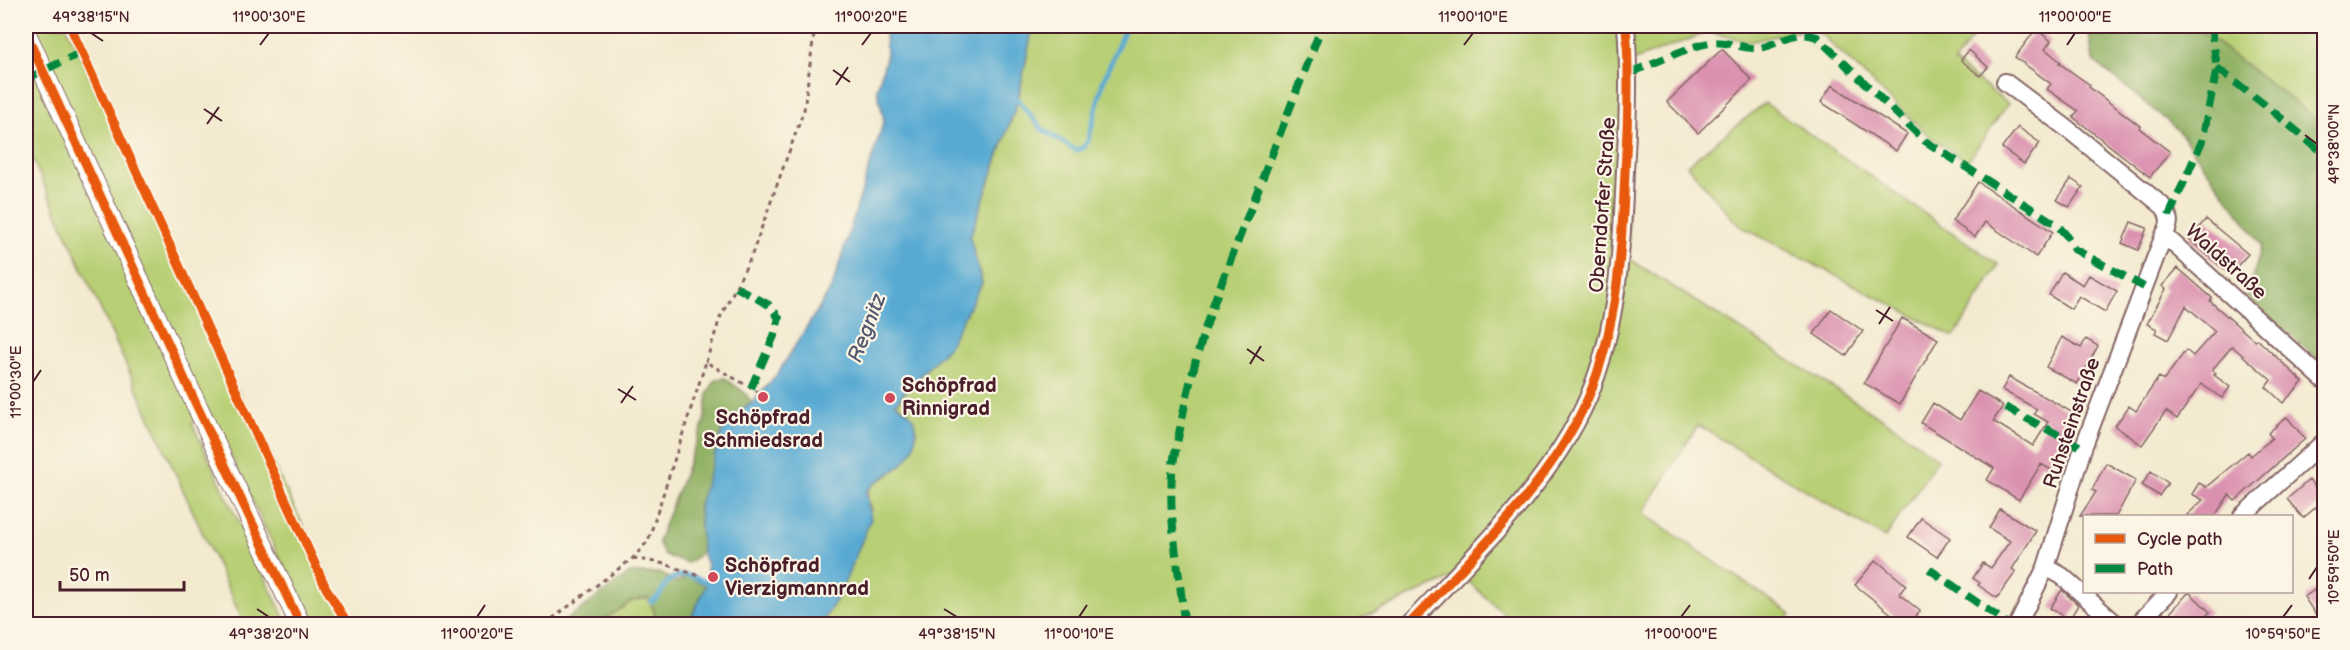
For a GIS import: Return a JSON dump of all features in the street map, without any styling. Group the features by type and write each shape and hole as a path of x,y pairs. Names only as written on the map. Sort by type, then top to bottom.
{"street":[{"name":"Oberndorfer Straße","path":"1409,624 1535,486 1587,399 1601,362 1612,313 1623,233 1630,73 1626,26"},
{"path":"28,40 300,624"},
{"name":"Waldstraße","path":"2005,82 2069,130 2164,207 2169,216 2170,226 2164,234 2325,380"},
{"name":"Ruhsteinstraße","path":"2018,624 2046,567 2083,448 2164,234"},
{"path":"2243,515 2325,442"},
{"path":"2046,567 2062,576 2116,624"},
{"path":"2138,624 2167,593"}],"path":[{"path":"545,624 633,558 648,541 720,318 754,247 804,110 814,26"},
{"path":"706,362 758,392"},
{"path":"633,558 665,564 699,576"}],"green space":[{"path":"26,26 66,26 242,400 351,624 311,624 211,414 192,423 287,624 244,624 26,145"},
{"path":"1033,26 1981,26 1954,62 2008,104 1967,162 1929,136 1821,34 1809,29 1749,42 1708,32 1624,64 1629,259 1897,428 1938,459 1885,538 1698,425 1643,513 1791,614 1784,624 1515,624 1460,574 1349,624 821,624 840,594 871,510 867,497 868,492 873,485 889,475 908,410 896,405 982,283 970,237 1018,100"},
{"path":"2097,26 2195,26 2324,125 2324,365 2247,297 2262,245 2178,130 2093,60 2089,33"},
{"path":"2195,26 2324,26 2324,125"},
{"path":"1765,103 1999,265 1954,337 1738,225 1687,165"},
{"path":"725,378 745,393 752,403 745,407 699,505 702,552 688,563 664,555 658,541 704,423 708,393 716,379"},
{"path":"630,573 660,573 676,582 689,576 706,586 688,624 652,624 655,613 648,598 632,601 598,624 561,624"},
{"path":"649,598 655,613 652,624 598,624 632,601"}],"water":[{"name":"Regnitz","path":"885,26 1033,26 1018,100 970,237 982,283 948,347 896,404 913,418 916,427 915,444 911,454 898,468 866,492 871,519 840,594 821,624 688,624 706,586 707,565 702,552 699,505 722,432 729,421 752,403 778,373 832,287 884,120 877,89 886,58"}],"building":[{"path":"2036,29 2051,41 2045,49 2061,62 2059,63 2090,85 2089,87 2170,152 2150,177 2073,117 2078,111 2047,89 2051,84 2015,57"},
{"path":"1722,49 1752,80 1698,133 1667,102"},
{"path":"1969,50 1988,67 1980,76 1961,60"},
{"path":"1832,85 1907,134 1896,151 1821,102"},
{"path":"2018,127 2040,143 2024,164 2002,148"},
{"path":"2071,179 2083,187 2069,207 2057,200"},
{"path":"1978,182 2053,232 2036,257 1985,222 1975,237 1952,221"},
{"path":"2206,219 2248,254 2230,274 2189,239"},
{"path":"2131,222 2147,228 2138,250 2122,243"},
{"path":"2178,268 2212,298 2210,301 2255,341 2257,339 2303,382 2283,403 2266,387 2271,380 2232,346 2212,370 2216,373 2214,375 2230,387 2222,398 2201,384 2177,419 2166,411 2142,445 2115,426 2129,406 2136,411 2159,377 2164,380 2186,350 2193,356 2215,331 2186,306 2168,340 2155,333 2157,329 2147,324 2166,289 2162,286"},
{"path":"2062,272 2083,285 2089,275 2117,291 2105,312 2079,296 2071,309 2049,295"},
{"path":"1831,309 1863,331 1846,356 1814,334"},
{"path":"1902,318 1938,339 1900,404 1864,383"},
{"path":"2062,337 2081,348 2086,339 2098,346 2077,384 2046,367"},
{"path":"2009,377 2077,415 2060,446 2066,450 2053,471 2041,464 2019,500 1987,480 1994,468 1921,423 1933,403 1960,420 1978,391 2003,406 1993,421 2033,446 2048,422 2034,414 2037,409 2002,390"},
{"path":"2287,417 2305,439 2235,501 2229,495 2216,515 2187,515 2203,500 2192,494 2199,483 2206,487 2248,452 2251,456 2272,438 2268,433"},
{"path":"2106,463 2136,480 2117,515 2080,516 2096,492 2092,490"},
{"path":"2151,471 2168,483 2159,496 2142,485"},
{"path":"2309,480 2325,500 2303,518 2287,499"},
{"path":"2000,509 2036,531 2012,569 2016,572 1997,598 1978,585 1980,583 1973,578 1983,563 1991,568 2010,541 1989,528"},
{"path":"1921,518 1950,538 1937,557 1908,537"},
{"path":"1876,560 1906,585 1899,594 1920,611 1910,624 1904,624 1855,585"},
{"path":"2325,583 2325,624 2322,624 2304,597"},
{"path":"2062,590 2078,605 2069,620 2050,608"},
{"path":"2188,593 2210,612 2198,624 2160,624"}],"waterway":[{"path":"1018,100 1042,129 1075,150 1083,148 1088,141 1103,82 1126,26"},
{"path":"651,602 658,597 667,582 675,577 689,576 708,583"}],"marked path":[{"path":"1184,624 1171,493 1173,463 1187,394 1218,292 1322,26"},
{"path":"2169,216 2202,141 2217,68 2211,26"},
{"path":"1630,73 1680,52 1709,43 1757,48 1796,35 1817,37 1925,141 2057,225 2067,236 2074,249 2144,287"},
{"path":"26,79 82,52"},
{"path":"2217,68 2324,154"},
{"path":"736,287 769,305 779,318 774,336 751,388"},
{"path":"2005,407 2083,448"},
{"path":"1929,569 2008,624"}],"cycle path":[{"path":"70,26 326,588 348,624"},
{"path":"1409,624 1484,546 1532,489 1572,429 1588,398 1598,371 1612,315 1620,258 1628,116 1626,26"},
{"path":"26,34 300,624"}],"place":[{"name":"Schöpfrad Schmiedsrad","path":"763,397"},
{"name":"Schöpfrad Rinnigrad","path":"890,398"},
{"name":"Schöpfrad Vierzigmannrad","path":"713,577"}]}
